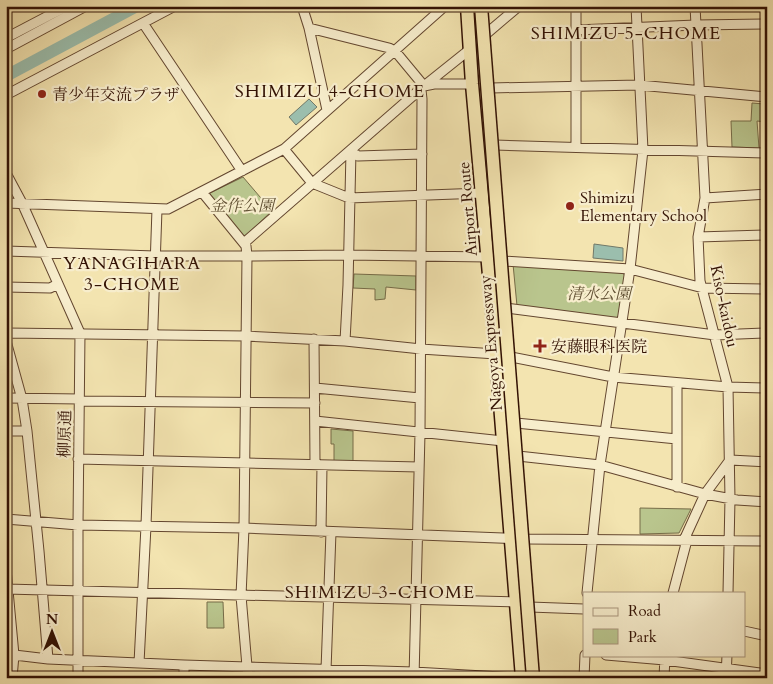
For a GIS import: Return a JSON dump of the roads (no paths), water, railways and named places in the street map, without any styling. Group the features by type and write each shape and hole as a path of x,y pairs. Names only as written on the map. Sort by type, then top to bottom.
{"highway":[{"name":"Airport Route","path":"468,6 469,50 496,354 520,678"},
{"path":"468,6 480,117 483,126"},
{"path":"475,6 487,126 493,144"},
{"name":"Nagoya Expressway","path":"475,6 526,678"},
{"name":"Airport Route","path":"482,6 491,88 493,144 537,678"},
{"name":"Nagoya Expressway","path":"482,6 533,678"}],"street":[{"path":"6,38 55,9 67,6"},
{"path":"6,49 86,6"},
{"path":"6,95 175,6"},
{"path":"302,6 309,28 327,110"},
{"path":"6,203 168,209 284,149 445,6"},
{"path":"486,34 518,6"},
{"path":"576,6 576,147"},
{"path":"587,592 604,432 630,269 643,150 636,6"},
{"name":"Kiso-kaidou","path":"695,6 705,198 698,237 700,282 728,387 730,460 728,592"},
{"path":"143,23 242,171"},
{"path":"576,30 767,24"},
{"path":"309,28 395,51 422,88 420,433 414,675"},
{"path":"244,243 422,88 469,50"},
{"path":"422,88 434,84 472,84"},
{"path":"491,88 639,85 767,97"},
{"path":"493,144 767,153"},
{"path":"284,149 312,184 349,198 482,193"},
{"path":"351,151 358,156 422,154"},
{"path":"346,341 351,151"},
{"name":"柳原通","path":"6,173 22,203 80,333 78,678"},
{"path":"202,192 244,243 247,256 244,528 241,596 248,678"},
{"path":"705,198 767,194"},
{"path":"139,663 146,526 157,209"},
{"path":"698,237 767,235"},
{"path":"6,251 155,256 348,255 488,257"},
{"path":"503,261 630,269 703,288 767,289"},
{"path":"6,287 50,288 58,284"},
{"path":"506,308 715,335 767,333"},
{"path":"6,333 246,336 346,341 496,354 613,377 728,387 767,388"},
{"path":"314,340 321,532"},
{"path":"6,341 22,399 27,431 48,659"},
{"path":"677,383 677,486"},
{"path":"315,388 420,398"},
{"path":"6,398 150,403 315,403"},
{"path":"316,421 503,441"},
{"path":"516,424 676,439"},
{"path":"6,430 27,431"},
{"path":"518,456 600,465 705,494 730,499 767,502"},
{"path":"78,459 419,467"},
{"path":"673,592 686,540 705,494 730,460 767,462"},
{"path":"6,519 78,524 244,528 526,539 767,541"},
{"path":"326,670 331,532"},
{"path":"6,569 12,678"},
{"path":"7,589 142,594 515,602"},
{"path":"530,607 583,609"},
{"path":"746,631 767,636"},
{"path":"10,654 48,659 247,667 303,673 326,670 520,678"},
{"path":"584,656 584,678"},
{"path":"626,656 665,658 726,673 767,674"},
{"path":"726,673 727,656"},
{"path":"664,678 665,658"},
{"path":"184,665 184,678"}],"waterway":[{"path":"6,76 137,6"}],"place":[{"name":"青少年交流プラザ","path":"42,94"},
{"name":"Shimizu Elementary School","path":"570,206"},
{"name":"安藤眼科医院","path":"540,346"}],"district":[{"name":"SHIMIZU 5-CHOME","path":"626,33"},
{"name":"SHIMIZU 4-CHOME","path":"330,91"},
{"name":"YANAGIHARA 3-CHOME","path":"132,273"},
{"name":"SHIMIZU 3-CHOME","path":"380,592"}],"park label":[{"name":"金作公園","path":"242,205"},
{"name":"清水公園","path":"599,293"}]}
